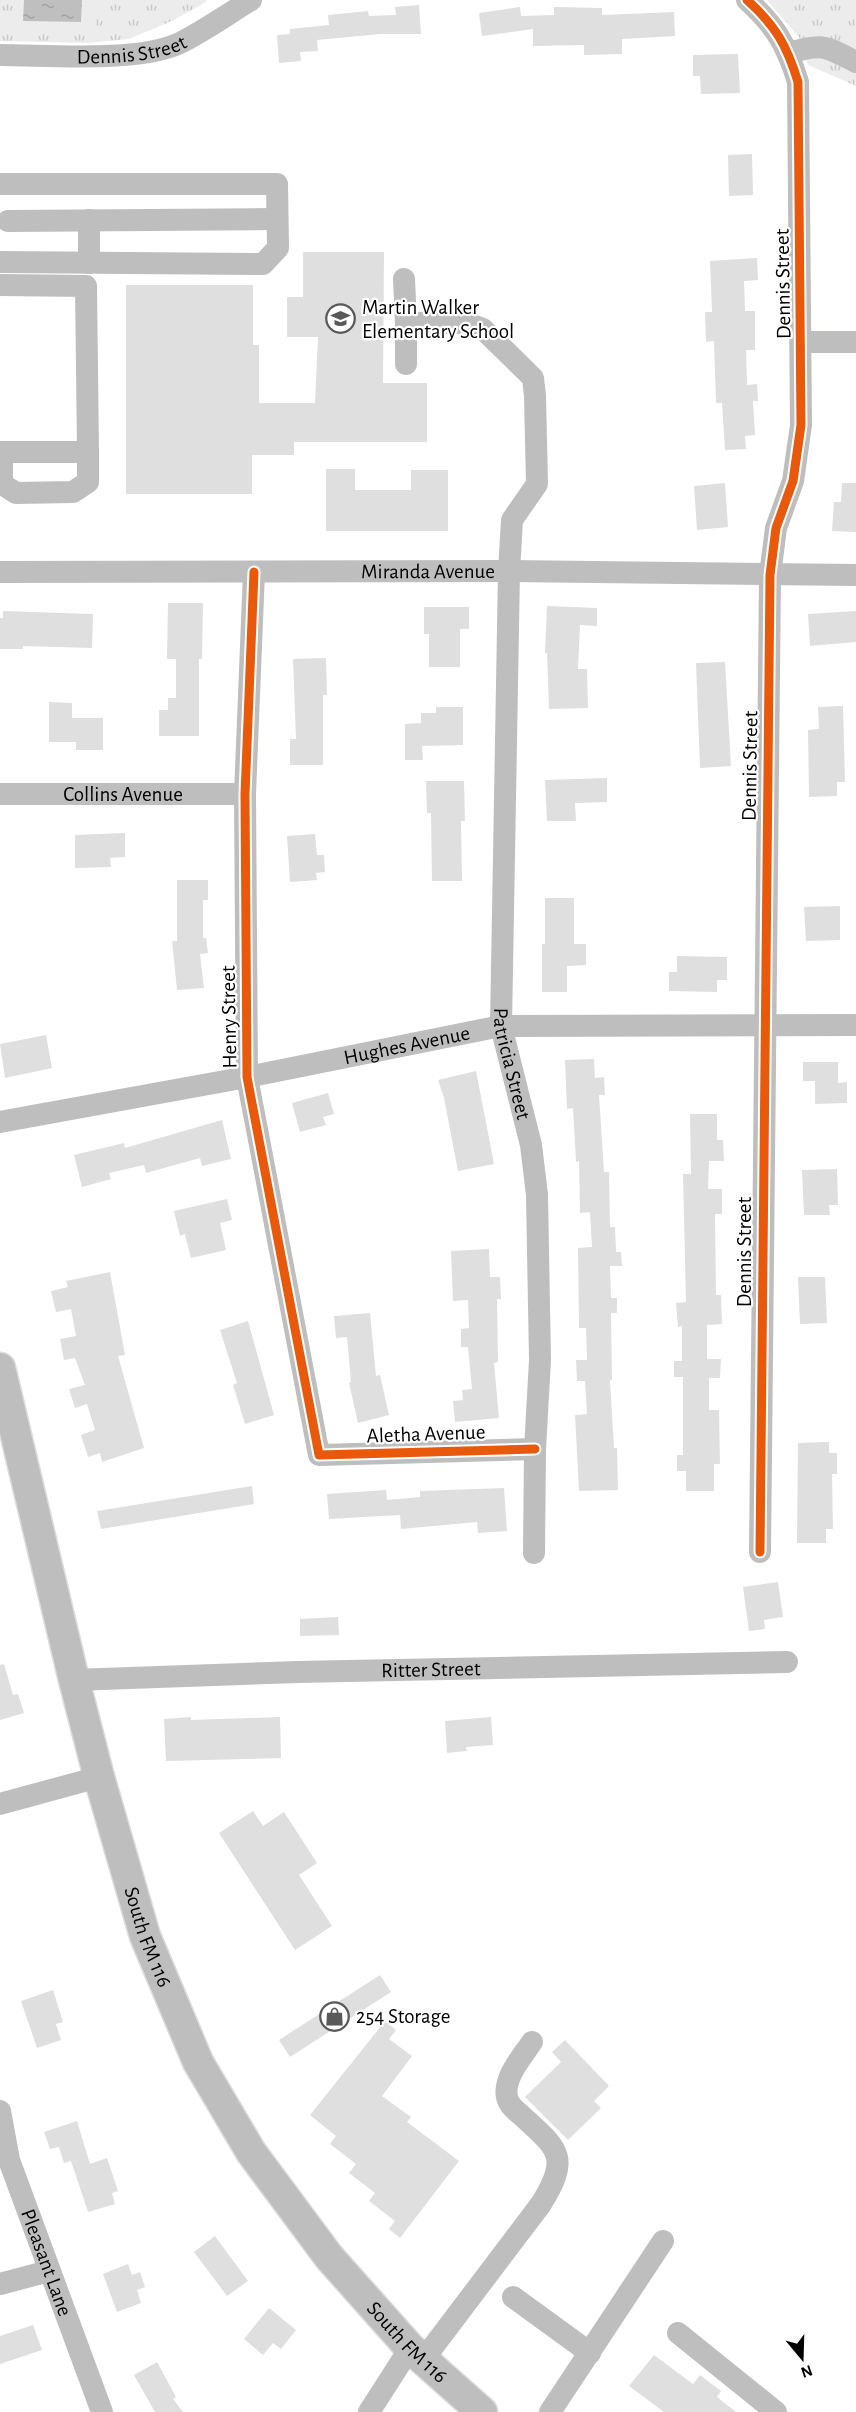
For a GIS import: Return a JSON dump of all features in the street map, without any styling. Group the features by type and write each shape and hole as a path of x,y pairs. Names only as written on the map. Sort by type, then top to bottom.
{"main road":[{"name":"South FM 116","path":"0,1368 99,1777 145,1936 198,2062 258,2162 329,2257 416,2354 482,2412"}],"street":[{"name":"Dennis Street","path":"0,55 119,56 154,52 179,43 251,0"},
{"name":"Dennis Street","path":"747,0 778,33 789,53 798,82 801,342 801,425 794,481 776,528 770,575 760,1552"},
{"path":"789,53 816,45 827,47 856,62"},
{"path":"0,184 277,184 278,248 264,264 0,262"},
{"path":"8,221 277,219"},
{"path":"89,220 89,262"},
{"path":"404,279 406,364"},
{"path":"0,285 86,286 88,452 88,482 73,492 16,493 2,484 1,452 88,452"},
{"name":"Patricia Street","path":"406,323 466,323 483,329 533,378 535,396 537,484 512,520 509,571 501,1026 531,1145 537,1195 540,1360 535,1449 534,1553"},
{"path":"801,342 856,342"},
{"name":"Miranda Avenue","path":"0,572 509,571 856,575"},
{"name":"Henry Street","path":"254,572 245,794 247,1077 319,1455"},
{"name":"Collins Avenue","path":"0,794 245,794"},
{"name":"Hughes Avenue","path":"0,1122 247,1077 501,1026 856,1025"},
{"name":"Aletha Avenue","path":"319,1455 535,1449"},
{"name":"Ritter Street","path":"74,1680 298,1671 787,1662"},
{"path":"0,1804 99,1777"},
{"path":"369,2412 541,2204 555,2178 558,2160 556,2150 539,2130 511,2106 507,2098 512,2072 532,2042"},
{"name":"Pleasant Lane","path":"0,2111 9,2160 102,2412"},
{"path":"550,2412 663,2241"},
{"path":"0,2284 49,2271"},
{"path":"513,2297 590,2353"},
{"path":"678,2333 776,2412"}],"green space":[{"path":"0,0 206,0 206,2 172,21 129,39 87,43 0,41"},
{"path":"13,0 96,0 96,29 13,30"},
{"path":"767,0 856,0 856,86 808,65 799,37"}],"water":[{"path":"24,0 82,0 81,22 23,21"}],"building":[{"path":"419,5 421,34 380,34 317,40 318,51 300,52 301,61 279,63 277,35 290,34 290,29 329,25 328,15 368,11 369,16 396,15 395,7"},
{"path":"520,7 521,16 554,15 554,7 602,8 602,15 674,12 675,36 622,39 622,54 584,55 584,45 533,46 533,29 482,36 479,13"},
{"path":"738,54 740,93 701,94 700,76 693,76 693,55"},
{"path":"752,154 753,195 729,196 728,155"},
{"path":"303,252 384,252 383,383 427,383 427,442 294,442 294,455 252,455 252,494 126,494 126,285 253,285 253,345 259,345 259,403 315,403 318,337 287,337 287,297 303,297"},
{"path":"757,258 758,280 744,281 745,311 755,311 755,350 746,350 747,385 757,384 758,401 753,401 755,435 745,436 746,449 725,450 722,403 716,403 714,341 706,342 705,312 712,312 710,261"},
{"path":"326,469 355,469 355,490 411,490 411,470 448,470 448,531 326,531"},
{"path":"725,483 728,527 697,530 694,486"},
{"path":"842,483 856,483 856,532 832,531 834,502 841,502"},
{"path":"168,603 203,603 202,659 199,659 199,736 159,736 159,710 168,710 168,698 176,698 176,659 167,659"},
{"path":"547,606 597,608 597,626 580,625 578,669 587,669 588,708 549,709 547,653 545,653"},
{"path":"424,607 469,607 469,629 460,629 460,667 429,667 429,634 424,634"},
{"path":"3,611 93,614 92,648 23,646 23,649 0,649 0,618 3,618"},
{"path":"856,611 856,642 810,646 808,614"},
{"path":"326,658 327,695 323,695 323,765 290,765 290,739 296,739 293,659"},
{"path":"725,662 731,766 700,768 696,663"},
{"path":"49,702 72,703 72,718 103,718 103,750 76,750 76,742 49,742"},
{"path":"843,706 845,782 837,782 837,796 809,797 808,730 819,729 818,707"},
{"path":"436,707 463,707 463,745 422,746 423,760 405,760 405,724 421,723 421,713 436,713"},
{"path":"607,778 607,802 575,803 576,821 547,821 545,780"},
{"path":"426,781 464,781 465,821 461,821 462,881 432,881 431,813 427,813"},
{"path":"125,833 125,857 110,858 111,867 75,868 75,835"},
{"path":"315,834 317,855 324,855 325,872 316,873 317,880 290,882 287,836"},
{"path":"177,880 208,880 208,900 203,900 203,938 206,938 208,953 200,954 204,988 177,990 172,941 177,941"},
{"path":"545,898 574,898 574,944 586,944 586,965 567,966 567,992 542,992"},
{"path":"840,906 840,940 806,941 804,907"},
{"path":"677,956 727,957 727,980 717,980 717,992 669,991 669,972 677,972"},
{"path":"46,1035 52,1068 5,1078 0,1044"},
{"path":"594,1059 595,1078 604,1077 605,1095 599,1095 604,1172 609,1172 610,1227 615,1227 616,1252 621,1252 622,1266 610,1266 611,1298 617,1298 617,1313 611,1313 612,1380 610,1381 614,1448 617,1448 618,1490 579,1491 575,1415 587,1414 585,1381 577,1381 576,1360 587,1360 586,1328 579,1328 578,1248 592,1247 590,1212 580,1213 579,1161 576,1162 573,1108 567,1109 565,1060"},
{"path":"803,1062 838,1062 838,1083 847,1082 847,1103 815,1104 815,1081 803,1081"},
{"path":"476,1071 494,1164 458,1171 444,1098 438,1080"},
{"path":"328,1093 334,1114 323,1117 326,1125 300,1132 292,1103"},
{"path":"690,1114 717,1114 717,1140 723,1140 724,1161 709,1161 708,1189 722,1189 722,1214 715,1214 716,1295 721,1295 722,1324 707,1325 707,1359 721,1359 720,1378 709,1378 709,1410 719,1410 720,1464 714,1464 714,1491 686,1491 686,1471 677,1471 677,1455 683,1455 683,1377 674,1377 674,1361 682,1361 682,1326 678,1327 676,1303 686,1302 683,1174 691,1174"},
{"path":"222,1120 231,1159 202,1166 200,1158 146,1173 144,1165 109,1173 111,1179 82,1187 74,1155 124,1143 125,1148"},
{"path":"837,1169 838,1205 829,1205 830,1215 804,1215 802,1170"},
{"path":"227,1199 232,1220 220,1223 226,1250 191,1258 185,1234 180,1236 174,1211"},
{"path":"489,1249 490,1277 500,1277 501,1299 497,1299 498,1362 494,1363 499,1418 455,1422 453,1401 463,1400 462,1390 472,1389 468,1347 461,1347 461,1329 469,1328 468,1300 453,1301 451,1251"},
{"path":"110,1272 125,1355 118,1356 144,1448 102,1462 100,1453 88,1457 81,1435 95,1430 87,1404 75,1408 69,1389 85,1385 75,1358 64,1360 60,1339 76,1336 71,1309 56,1312 51,1291 68,1287 66,1281"},
{"path":"798,1277 825,1277 827,1323 800,1324"},
{"path":"370,1313 376,1376 380,1375 389,1415 358,1423 349,1383 351,1382 347,1337 336,1338 334,1316"},
{"path":"248,1321 274,1415 245,1424 233,1385 237,1383 220,1330"},
{"path":"829,1442 829,1453 837,1453 837,1474 832,1474 833,1529 826,1529 826,1543 797,1543 798,1443"},
{"path":"252,1486 254,1504 101,1529 97,1511"},
{"path":"504,1488 507,1531 478,1533 477,1522 401,1529 400,1515 329,1519 327,1494 386,1490 387,1500 420,1497 420,1491"},
{"path":"778,1582 783,1617 764,1620 765,1629 749,1631 743,1587"},
{"path":"338,1617 339,1635 300,1636 300,1619"},
{"path":"4,1664 13,1695 18,1694 24,1713 0,1720 0,1665"},
{"path":"191,1717 191,1720 280,1717 281,1758 166,1761 164,1719"},
{"path":"491,1717 493,1745 466,1747 467,1751 447,1753 445,1721"},
{"path":"253,1811 263,1826 284,1812 317,1863 299,1875 332,1926 295,1950 219,1833"},
{"name":"254 Storage","path":"380,1975 391,1992 290,2057 279,2040"},
{"path":"53,1990 63,2022 56,2024 61,2040 37,2048 21,2001"},
{"path":"385,2021 396,2030 389,2039 412,2056 382,2096 411,2117 407,2122 459,2161 400,2238 389,2229 395,2221 369,2201 375,2193 349,2173 356,2164 330,2144 336,2136 310,2115"},
{"path":"565,2040 609,2086 594,2101 601,2108 568,2140 525,2097 561,2062 552,2052"},
{"path":"77,2121 90,2164 107,2158 118,2191 112,2193 115,2204 88,2212 71,2161 64,2163 59,2147 50,2149 44,2132"},
{"path":"215,2236 248,2281 227,2296 194,2252"},
{"path":"128,2264 132,2275 140,2272 145,2287 137,2290 141,2303 117,2312 103,2274"},
{"path":"269,2308 296,2330 281,2349 273,2343 263,2355 244,2339"},
{"path":"33,2325 42,2350 0,2364 0,2336"},
{"path":"654,2355 693,2384 700,2375 721,2391 717,2397 736,2412 664,2412 629,2386"},
{"path":"157,2362 176,2397 173,2399 183,2412 155,2412 134,2375"}],"cycle path":[{"path":"747,0 766,19 779,37 798,82 801,425 793,481 776,528 770,575 760,1552"},
{"path":"254,572 245,794 247,1077 319,1455 535,1449"}],"place":[{"name":"Martin Walker Elementary School","path":"341,319"},
{"name":"254 Storage","path":"335,2016"}]}
